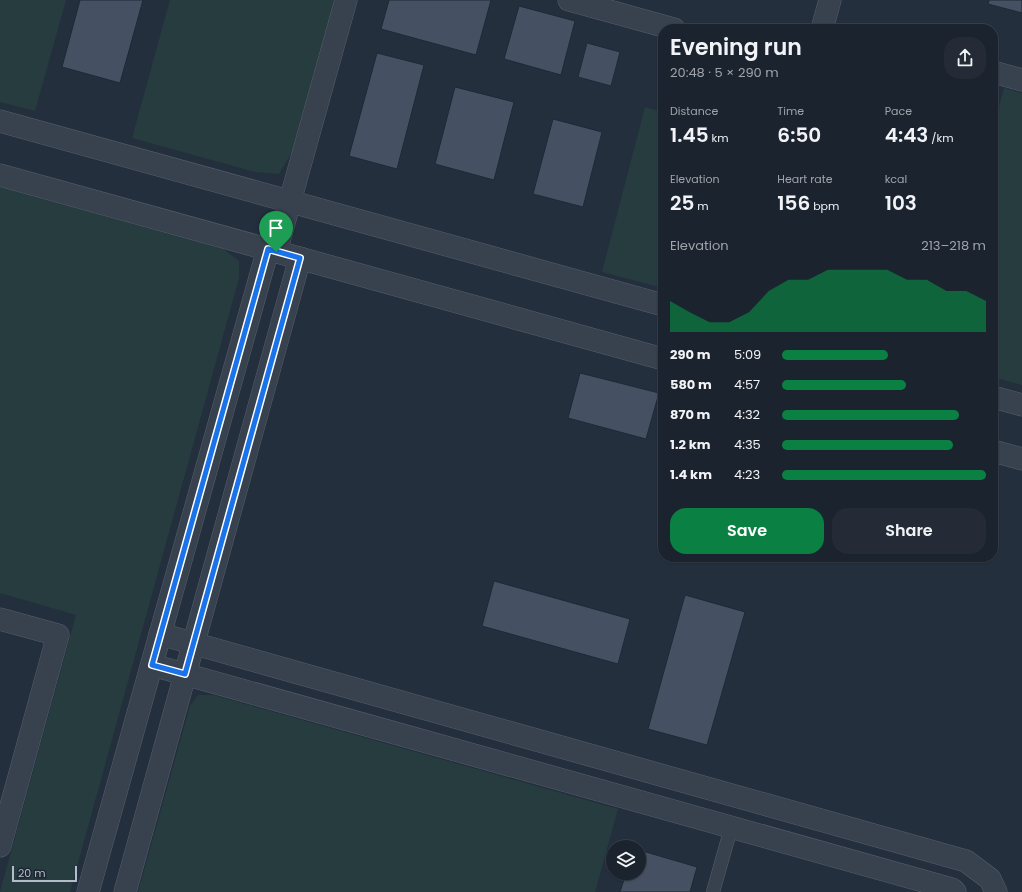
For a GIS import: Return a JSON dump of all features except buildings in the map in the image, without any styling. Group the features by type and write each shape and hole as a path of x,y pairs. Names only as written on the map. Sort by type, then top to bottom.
{"street":[{"path":"88,892 160,634 272,250 290,202 346,0"},
{"path":"569,0 658,25"},
{"path":"828,24 830,0"},
{"path":"998,73 1022,80"},
{"path":"0,121 658,304"},
{"path":"0,175 658,358"},
{"path":"125,892 300,258"},
{"path":"998,398 1022,405"},
{"path":"998,452 1022,459"},
{"path":"0,619 58,636 0,846"},
{"path":"160,634 966,861 990,879 996,892"},
{"path":"152,665 955,892"}],"lane":[{"path":"713,892 731,828"}],"green space":[{"path":"0,0 66,0 35,111 0,102"},
{"path":"170,0 334,0 293,150 279,174 255,172 132,138"},
{"path":"1004,88 1022,93 1022,385 998,378 998,110"},
{"path":"645,107 658,111 658,287 602,272"},
{"path":"0,187 223,249 239,261 239,278 70,892 0,892 76,615 0,593"},
{"path":"198,695 213,695 618,809 609,840 606,840 606,852 595,892 138,892 190,706"}],"route":[{"path":"268,249 276,252 300,258 185,674 152,665 268,249"}]}
